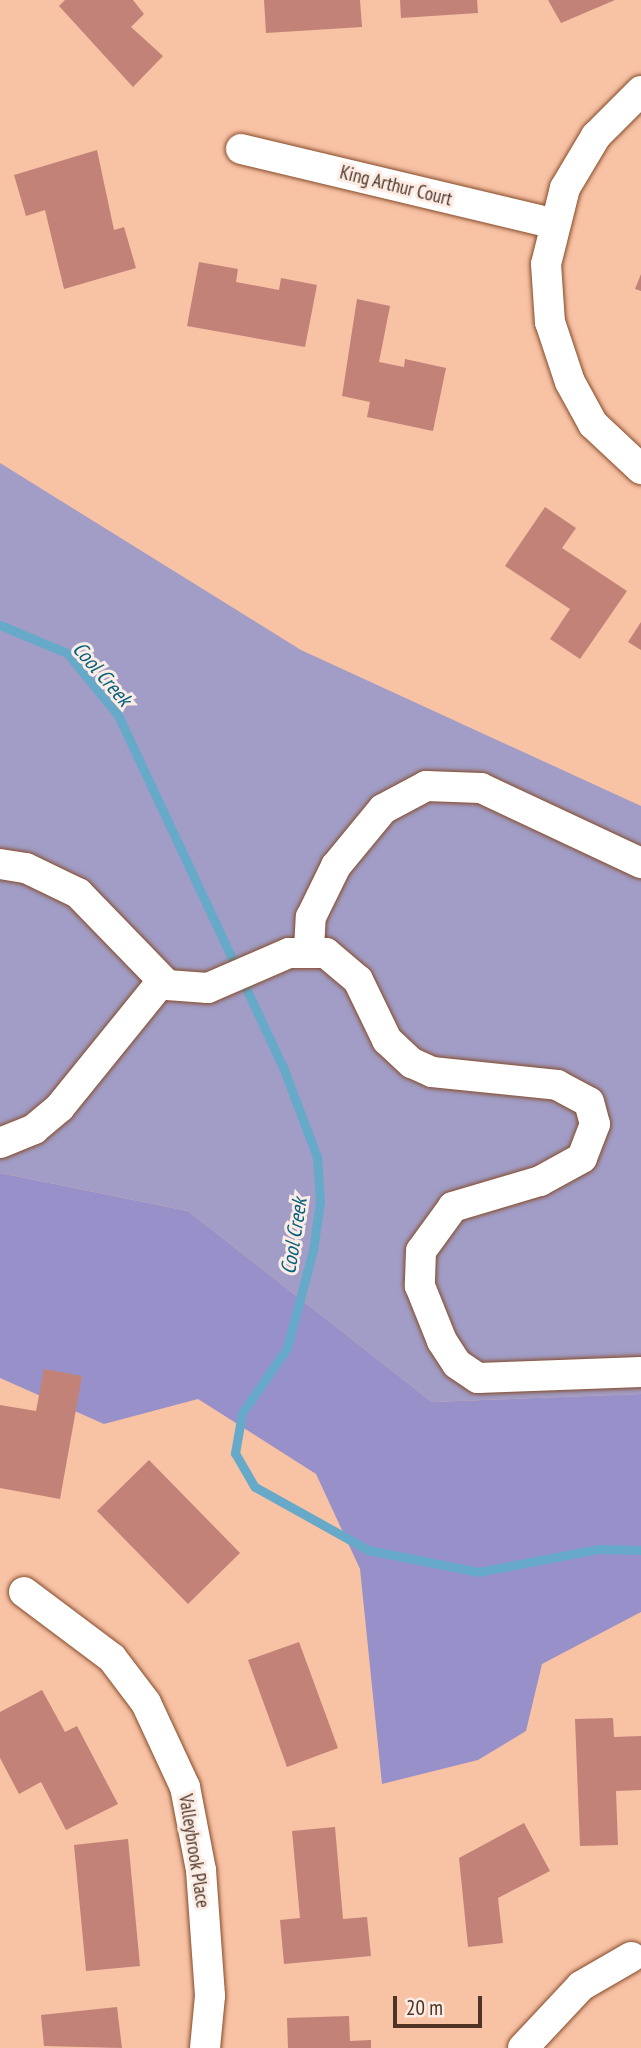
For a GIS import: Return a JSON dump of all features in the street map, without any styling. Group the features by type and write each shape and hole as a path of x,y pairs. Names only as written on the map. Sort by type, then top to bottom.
{"street":[{"path":"641,91 583,155 552,223 546,264 555,345 593,424 641,470"},
{"name":"King Arthur Court","path":"241,149 552,223"},
{"path":"299,951 311,917 335,866 383,809 426,786 481,788 641,863"},
{"path":"0,864 46,875 78,893 162,981 184,991 208,988 299,951 340,960 358,980 387,1040 412,1063 432,1072 557,1086 589,1102 595,1124 590,1145 571,1169 474,1198 453,1207 430,1231 421,1251 421,1286 426,1312 457,1364 478,1378 641,1372"},
{"path":"0,1143 34,1129 60,1107 162,981"},
{"name":"Valleybrook Place","path":"24,1592 112,1658 146,1703 185,1787 201,1870 210,1996 205,2048"},
{"path":"523,2048 581,1986 631,1957"}],"shaded area":[{"path":"0,463 301,650 641,806 641,1394 432,1402 188,1211 0,1173"},
{"path":"0,1173 188,1211 432,1402 641,1394 641,1612 542,1664 526,1731 478,1760 382,1784 360,1569 316,1474 198,1399 104,1424 0,1378"}],"building":[{"path":"65,0 133,0 144,14 131,27 163,56 133,87 59,6"},
{"path":"264,0 360,0 362,27 266,33"},
{"path":"400,0 477,0 478,13 401,18"},
{"path":"548,0 615,0 561,23"},
{"path":"97,150 114,230 124,227 136,268 64,289 45,210 26,216 14,175"},
{"path":"199,262 238,269 236,282 279,290 281,278 317,285 305,347 187,326"},
{"path":"641,274 641,291 635,289"},
{"path":"357,299 390,306 379,362 404,367 405,359 446,368 433,431 367,417 370,402 342,396"},
{"path":"545,507 576,528 562,548 627,591 580,659 550,639 570,609 505,566"},
{"path":"641,622 641,650 628,642"},
{"path":"44,1369 82,1376 60,1499 0,1488 0,1405 36,1411"},
{"path":"149,1460 240,1553 188,1604 97,1511"},
{"path":"299,1642 338,1748 287,1767 248,1660"},
{"path":"42,1690 65,1732 77,1726 118,1804 66,1830 41,1782 19,1794 0,1758 0,1712"},
{"path":"613,1718 614,1737 641,1736 641,1790 616,1791 618,1845 580,1846 575,1719"},
{"path":"524,1823 550,1871 498,1898 503,1943 468,1947 459,1858"},
{"path":"335,1827 343,1919 367,1917 371,1956 284,1964 280,1920 300,1918 292,1831"},
{"path":"128,1839 140,1966 86,1971 74,1845"},
{"path":"117,2007 122,2048 44,2046 41,2015"},
{"path":"349,2016 350,2041 371,2040 371,2048 288,2048 287,2018"}],"waterway":[{"name":"Cool Creek","path":"0,625 67,653 118,715 283,1067 317,1157 320,1202 313,1250 287,1348 242,1413 235,1453 255,1487 368,1550 478,1572 599,1549 641,1550"}]}
